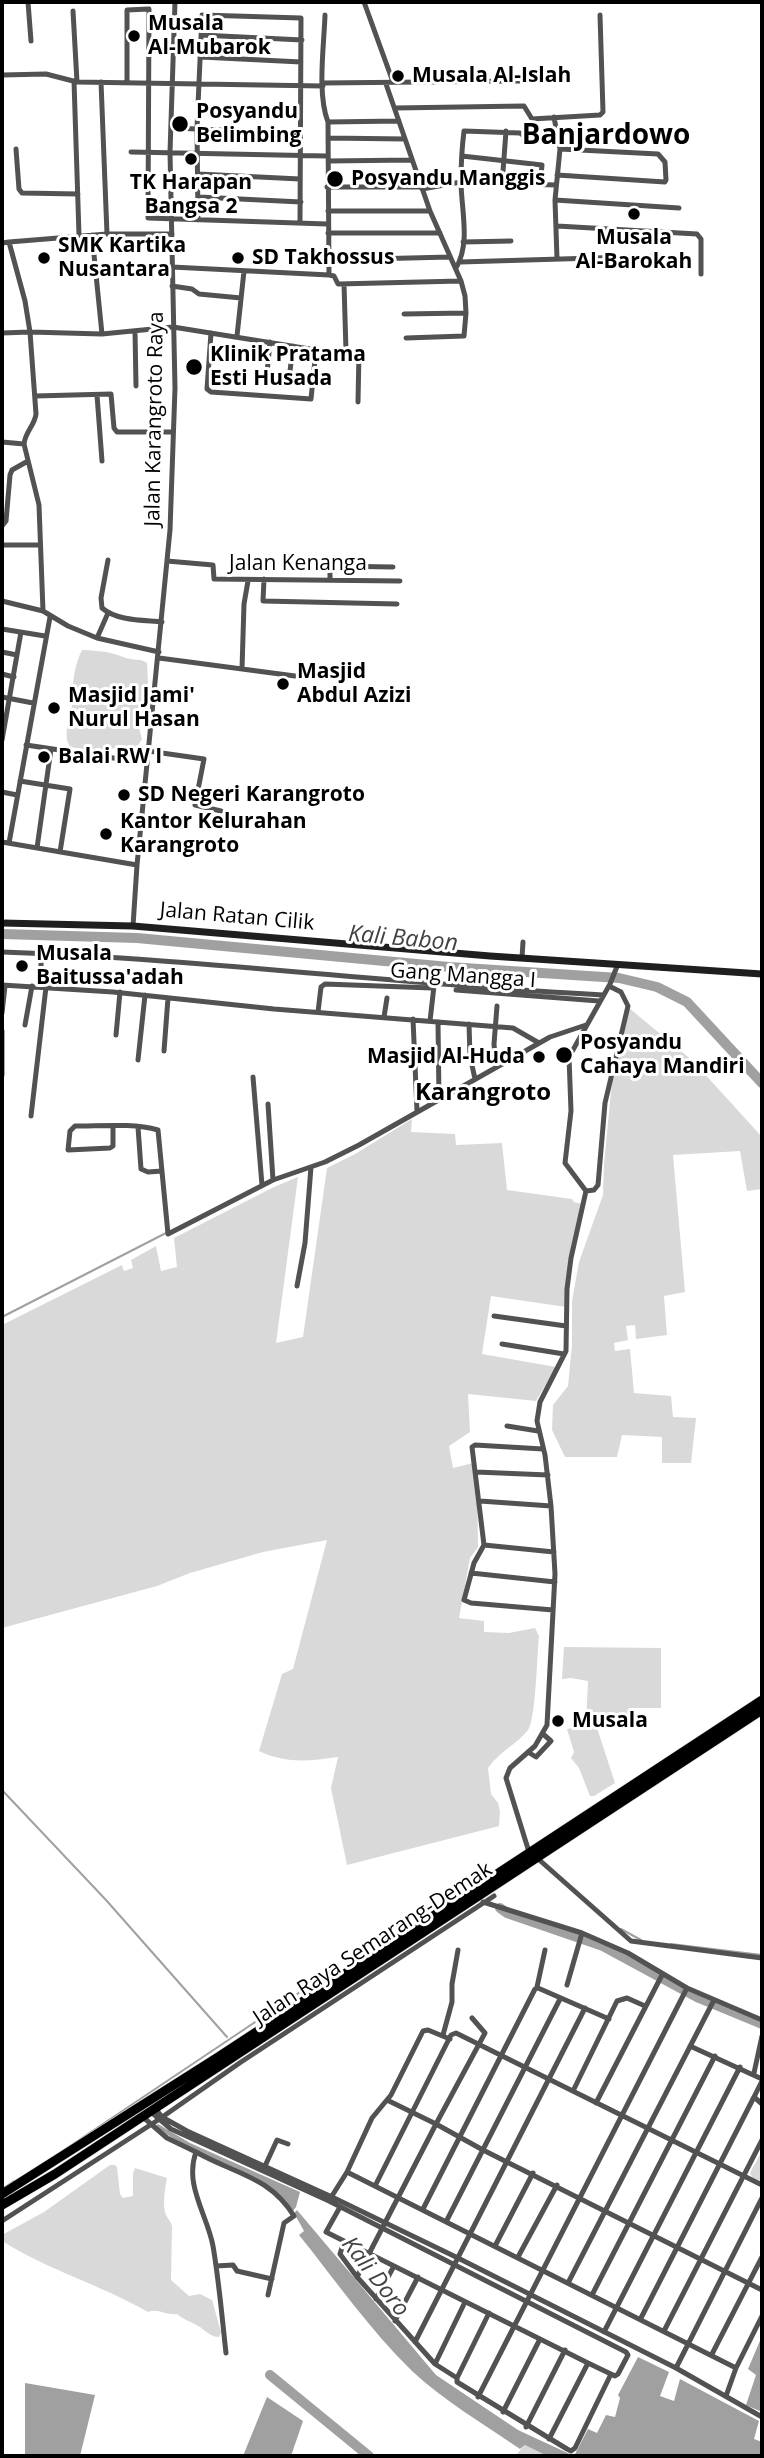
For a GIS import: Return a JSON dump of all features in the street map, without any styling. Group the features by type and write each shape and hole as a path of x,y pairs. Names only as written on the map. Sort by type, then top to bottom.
{"highway":[{"name":"Jalan Raya Semarang-Demak","path":"445,1912 481,1900 493,1892 533,1855 762,1700"},
{"name":"Jalan Raya Semarang-Demak","path":"2,2206 445,1912 762,1710"},
{"name":"Jalan Raya Semarang-Demak","path":"2,2194 149,2109"}],"street":[{"path":"28,2 31,41"},
{"name":"Jalan Karangroto Raya","path":"134,926 137,864 170,530 175,388 170,152 175,2"},
{"path":"364,2 412,160 426,187 430,211 466,296 464,336 406,338"},
{"path":"127,82 127,10 149,9 147,217 327,224"},
{"path":"73,10 79,236"},
{"path":"198,220 197,128 202,15 301,18 300,223"},
{"path":"324,15 323,85 328,138 329,275"},
{"path":"397,107 524,106 529,118 602,114 600,15"},
{"path":"201,36 302,40"},
{"path":"201,57 301,62"},
{"path":"2,75 46,74 76,82 301,85 521,81"},
{"path":"101,82 107,234"},
{"path":"198,107 300,110"},
{"path":"554,117 560,149 555,200 557,259"},
{"path":"327,122 399,121"},
{"path":"171,128 300,134"},
{"path":"456,268 463,242 461,156 464,130 523,134 524,142"},
{"path":"502,184 506,131"},
{"path":"328,138 405,139"},
{"path":"16,149 19,189 22,193 78,194"},
{"path":"557,176 666,180 665,162 659,154 560,149"},
{"path":"131,152 412,160"},
{"path":"461,156 542,165 540,185"},
{"path":"198,174 300,179"},
{"path":"327,187 426,187 461,182 556,186"},
{"path":"199,197 301,202"},
{"path":"555,200 679,208"},
{"path":"328,211 430,211"},
{"path":"557,226 697,233 701,239 701,274"},
{"path":"328,233 440,233"},
{"path":"2,243 107,234 172,234"},
{"path":"92,235 102,334"},
{"path":"463,242 511,241"},
{"path":"9,242 25,301 30,332 36,418 25,435 24,444 39,505 43,611"},
{"path":"460,261 662,256"},
{"path":"328,260 450,257"},
{"path":"172,267 329,275 334,276 336,283 344,284 461,281"},
{"path":"237,336 244,271"},
{"path":"344,284 346,351"},
{"path":"172,286 192,289 199,294 241,298"},
{"path":"404,314 466,313"},
{"path":"2,333 102,334 173,327 316,350 359,352 358,402"},
{"path":"135,331 136,386"},
{"path":"211,332 207,389 211,393 311,398 316,350"},
{"path":"267,373 270,342"},
{"path":"290,371 293,345"},
{"path":"97,395 102,461"},
{"path":"35,396 112,395 114,428 117,432 173,432"},
{"path":"2,442 24,444"},
{"path":"2,526 6,520 12,470 28,461"},
{"path":"2,545 40,545"},
{"path":"108,560 100,603 108,613 162,622"},
{"name":"Jalan Kenanga","path":"167,561 212,565 214,579 400,581"},
{"path":"330,579 330,566 393,567"},
{"path":"264,579 263,601 397,604"},
{"path":"242,669 244,604 248,581"},
{"path":"2,601 43,611 50,617 97,638 159,655 295,676"},
{"path":"97,638 108,613"},
{"path":"9,843 50,617"},
{"path":"2,629 45,636"},
{"path":"2,740 5,697 14,677 21,632"},
{"path":"2,652 18,655"},
{"path":"2,674 14,677"},
{"path":"5,697 33,703"},
{"path":"26,745 147,763"},
{"path":"37,848 51,749"},
{"path":"148,751 204,759 196,806 221,811"},
{"path":"20,781 71,789 60,852"},
{"path":"2,792 18,795"},
{"path":"2,842 137,864"},
{"name":"Jalan Ratan Cilik","path":"2,923 134,926 522,956 617,967 762,974"},
{"path":"522,956 523,945"},
{"path":"2,952 142,958 434,987 430,1021"},
{"path":"31,1116 42,954"},
{"path":"586,1191 567,1167 564,1156 571,1111 569,1057 617,967"},
{"name":"Gang Mangga I","path":"318,1012 321,987 325,984 434,987 601,998"},
{"path":"586,1191 594,1190 598,1185 605,1103 628,1006 621,992 609,985"},
{"path":"2,1013 3,986 39,987 469,1024 517,1030 539,1043"},
{"path":"25,1025 39,987"},
{"path":"116,1035 120,992"},
{"path":"138,1060 145,995"},
{"path":"164,1051 168,998"},
{"path":"384,1017 387,998"},
{"path":"496,1067 497,1006"},
{"path":"413,1019 417,1111"},
{"path":"438,1021 439,1100"},
{"path":"469,1024 470,1056 475,1079"},
{"path":"113,1126 113,1146 110,1148 68,1150 73,1127 113,1126 158,1130 168,1234 273,1180 311,1171 539,1043 559,1033 586,1025"},
{"path":"2,1031 2,1075"},
{"path":"253,1077 259,1187"},
{"path":"268,1104 273,1180"},
{"path":"138,1128 141,1169 148,1172 162,1171"},
{"path":"297,1286 305,1243 311,1171"},
{"path":"586,1191 571,1258 564,1354 540,1402 537,1421 548,1475 555,1582 547,1725 528,1752 510,1768 506,1778 533,1855 631,1941 762,1958"},
{"path":"494,1316 566,1326"},
{"path":"502,1344 564,1354"},
{"path":"507,1426 538,1431"},
{"path":"543,1449 473,1446 484,1545 478,1554 464,1597 466,1602 553,1609"},
{"path":"476,1472 548,1475"},
{"path":"480,1501 551,1506"},
{"path":"484,1545 554,1552"},
{"path":"471,1573 555,1582"},
{"path":"528,1752 536,1757 551,1741 543,1734"},
{"path":"493,1892 503,1908"},
{"path":"2,2221 160,2119 481,1900 628,1953 660,1978 686,1991 762,2020"},
{"path":"567,1985 581,1937"},
{"path":"628,1953 631,1941"},
{"path":"444,2033 452,2002 458,1950"},
{"path":"423,2209 537,1987 545,1950"},
{"path":"596,2104 660,1978"},
{"path":"537,1987 609,2019"},
{"path":"478,2397 686,1991"},
{"path":"573,2091 621,1998 627,1997 645,2006"},
{"path":"447,2220 559,1999"},
{"path":"568,2283 712,2002"},
{"path":"415,2343 585,2008"},
{"path":"358,2277 480,2044 485,2031 473,2022 472,2018"},
{"path":"331,2199 372,2118 387,2100 424,2032 428,2030 444,2033 450,2039"},
{"path":"375,2186 450,2039 456,2033 762,2185"},
{"path":"754,2073 762,2036"},
{"path":"640,2318 762,2080 754,2073 690,2046"},
{"path":"592,2295 715,2056"},
{"path":"604,2332 740,2067"},
{"path":"754,2097 762,2104"},
{"path":"387,2100 762,2290"},
{"path":"149,2109 160,2119 263,2175"},
{"path":"149,2109 151,2125 167,2138 210,2159 301,2185 456,2261 626,2352 628,2356 618,2374 611,2374 588,2363 326,2232 340,2207"},
{"path":"160,2119 263,2175 294,2216 284,2223 268,2295"},
{"path":"664,2331 762,2140"},
{"path":"263,2175 276,2141 288,2144"},
{"path":"210,2159 214,2150"},
{"path":"197,2152 192,2176 212,2243 226,2353"},
{"path":"347,2172 737,2368"},
{"path":"495,2246 533,2173"},
{"path":"518,2258 557,2185"},
{"path":"676,2368 762,2198"},
{"path":"331,2199 340,2207 384,2226"},
{"path":"344,2241 340,2254 376,2299 435,2364 457,2378 457,2382 478,2397 570,2451 574,2450 611,2374"},
{"path":"712,2354 762,2258"},
{"path":"216,2266 233,2265 237,2271 272,2279"},
{"path":"376,2299 394,2266"},
{"path":"395,2321 418,2277"},
{"path":"529,2299 676,2368 762,2417"},
{"path":"435,2364 465,2302"},
{"path":"457,2378 489,2313"},
{"path":"726,2396 762,2316"},
{"path":"503,2412 540,2339"},
{"path":"526,2427 565,2350"},
{"path":"549,2439 588,2363"}],"shaded area":[{"path":"82,650 109,653 147,663 148,683 141,696 145,713 139,728 142,739 135,751 109,748 101,752 70,747 67,730 72,709 74,676"},
{"path":"629,1008 693,1061 762,1137 762,1189 747,1191 740,1151 673,1155 685,1292 664,1296 667,1335 636,1339 635,1325 626,1326 628,1340 614,1343 615,1351 630,1349 634,1393 671,1396 673,1417 696,1418 691,1463 662,1463 662,1437 622,1435 617,1457 565,1457 552,1430 553,1405 568,1386 572,1301 579,1262 603,1195 612,1081"},
{"path":"412,1119 411,1132 455,1134 456,1145 502,1143 507,1190 572,1199 583,1204 571,1258 566,1307 491,1296 482,1354 556,1367 536,1401 468,1394 470,1432 449,1446 453,1468 473,1463 477,1485 478,1547 470,1558 459,1618 484,1621 484,1632 509,1633 535,1628 539,1636 531,1723 528,1730 488,1768 491,1794 498,1803 500,1812 499,1826 347,1865 331,1788 338,1757 288,1760 259,1751 282,1674 293,1669 327,1540 263,1552 190,1573 157,1586 2,1628 2,1325 122,1265 124,1271 133,1268 131,1260 156,1246 161,1271 177,1267 174,1238 298,1177 276,1343 303,1337 327,1168"},
{"path":"564,1647 661,1648 661,1708 631,1708 632,1719 595,1722 615,1783 594,1796 590,1796 579,1768 571,1758 574,1752 567,1729 586,1725 588,1681 562,1679"},
{"path":"158,2124 190,2143 300,2192 296,2207 293,2211 279,2195 263,2183 173,2138 156,2126"},
{"path":"762,2151 762,2182 750,2173"},
{"path":"110,2165 117,2167 120,2194 123,2198 133,2196 135,2168 167,2178 164,2207 172,2226 171,2280 189,2296 200,2294 212,2300 221,2332 219,2337 210,2335 177,2314 148,2312 38,2261 2,2241 2,2235 44,2212"},
{"path":"297,2210 436,2375 518,2430 574,2456 547,2456 525,2445 520,2449 424,2382 368,2322 299,2235 304,2231 294,2213"},
{"path":"762,2336 762,2412 746,2405 756,2375 748,2369"},
{"path":"638,2357 669,2372 660,2396 674,2401 680,2379 759,2421 754,2439 762,2442 762,2456 574,2456 588,2429 597,2433 606,2415 615,2417 620,2398 618,2395"},
{"path":"25,2383 95,2395 80,2456 25,2456"},
{"path":"267,2397 303,2421 291,2456 243,2456"},
{"path":"525,2445 547,2456 515,2456"}],"waterway":[{"name":"Kali Babon","path":"2,934 137,938 449,967 619,978 657,987 687,1002 762,1083"},
{"path":"2,1317 166,1233"},
{"path":"2,1790 106,1900 227,2037"},
{"path":"500,1908 507,1913 603,1946 699,1998 762,2024"},
{"path":"621,1929 641,1940"},
{"path":"671,1944 762,1955"},
{"path":"64,2150 318,1980"},
{"path":"2,2189 14,2181"},
{"path":"270,2375 369,2456"}],"place":[{"name":"Musala Al-Mubarok","path":"134,36"},
{"name":"Musala Al-Islah","path":"398,76"},
{"name":"Posyandu Belimbing","path":"180,124"},
{"name":"TK Harapan Bangsa 2","path":"191,159"},
{"name":"Posyandu Manggis","path":"335,179"},
{"name":"Musala Al-Barokah","path":"634,214"},
{"name":"SMK Kartika Nusantara","path":"44,258"},
{"name":"SD Takhossus","path":"238,258"},
{"name":"Klinik Pratama Esti Husada","path":"194,367"},
{"name":"Masjid Abdul Azizi","path":"283,684"},
{"name":"Masjid Jami' Nurul Hasan","path":"54,708"},
{"name":"Balai RW I","path":"44,757"},
{"name":"SD Negeri Karangroto","path":"124,795"},
{"name":"Kantor Kelurahan Karangroto","path":"106,834"},
{"name":"Musala Baitussa'adah","path":"22,966"},
{"name":"Posyandu Cahaya Mandiri","path":"564,1055"},
{"name":"Masjid Al-Huda","path":"539,1057"},
{"name":"Musala","path":"558,1721"}],"district":[{"name":"Banjardowo","path":"606,136"},
{"name":"Karangroto","path":"483,1093"}],"water label":[{"name":"Kali Doro","path":"375,2277"}]}
